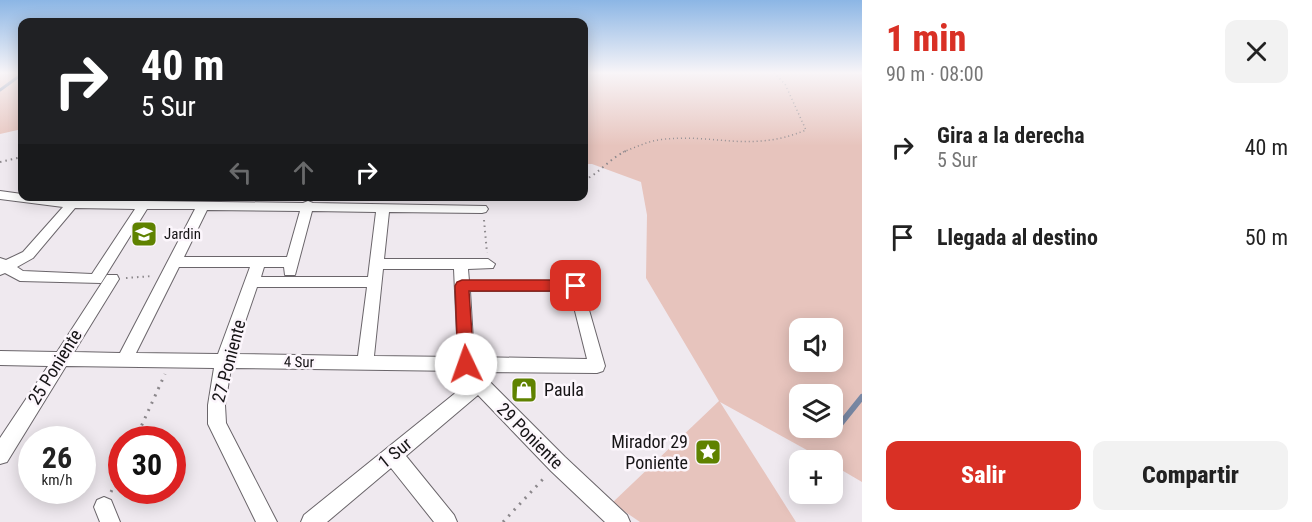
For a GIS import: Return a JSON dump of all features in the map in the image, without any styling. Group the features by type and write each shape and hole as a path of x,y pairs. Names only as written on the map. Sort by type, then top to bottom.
{"street":[{"path":"0,195 18,197"},
{"path":"48,201 72,204 482,208"},
{"path":"2,267 20,260 33,250 72,204"},
{"path":"2,267 20,276 96,279 143,205"},
{"path":"287,282 308,205"},
{"path":"125,360 203,206"},
{"path":"365,363 383,207"},
{"path":"171,269 259,262 292,262"},
{"name":"27 Poniente","path":"259,262 225,361 217,393 217,424 267,522"},
{"path":"376,264 488,264"},
{"path":"461,264 466,364"},
{"name":"25 Poniente","path":"0,455 112,279"},
{"path":"252,282 374,282"},
{"name":"4 Sur","path":"0,358 597,366 576,286 462,286"},
{"name":"29 Poniente","path":"466,364 479,384 558,464 620,522"},
{"name":"1 Sur","path":"310,522 479,384"},
{"path":"393,455 447,522"}],"path":[{"path":"588,179 593,177 613,158 658,140 749,145 775,143 806,130 791,97"},
{"path":"0,162 18,158"},
{"path":"482,208 488,264"},
{"path":"112,279 171,269"},
{"path":"141,426 171,360"},
{"path":"503,522 558,464"}],"shaded area":[{"path":"0,97 18,97 18,130 0,134"},
{"path":"588,97 862,97 862,482 843,471 843,450 807,450 720,402 796,522 640,522 612,503 719,401 646,278 647,215 641,182 588,164"}],"waterway":[{"path":"843,421 862,397"}],"place":[{"name":"Jardin","path":"144,234"},
{"name":"Paula","path":"524,390"},
{"name":"Mirador 29 Poniente","path":"708,452"}],"route":[{"path":"466,364 462,286 576,286"}]}
